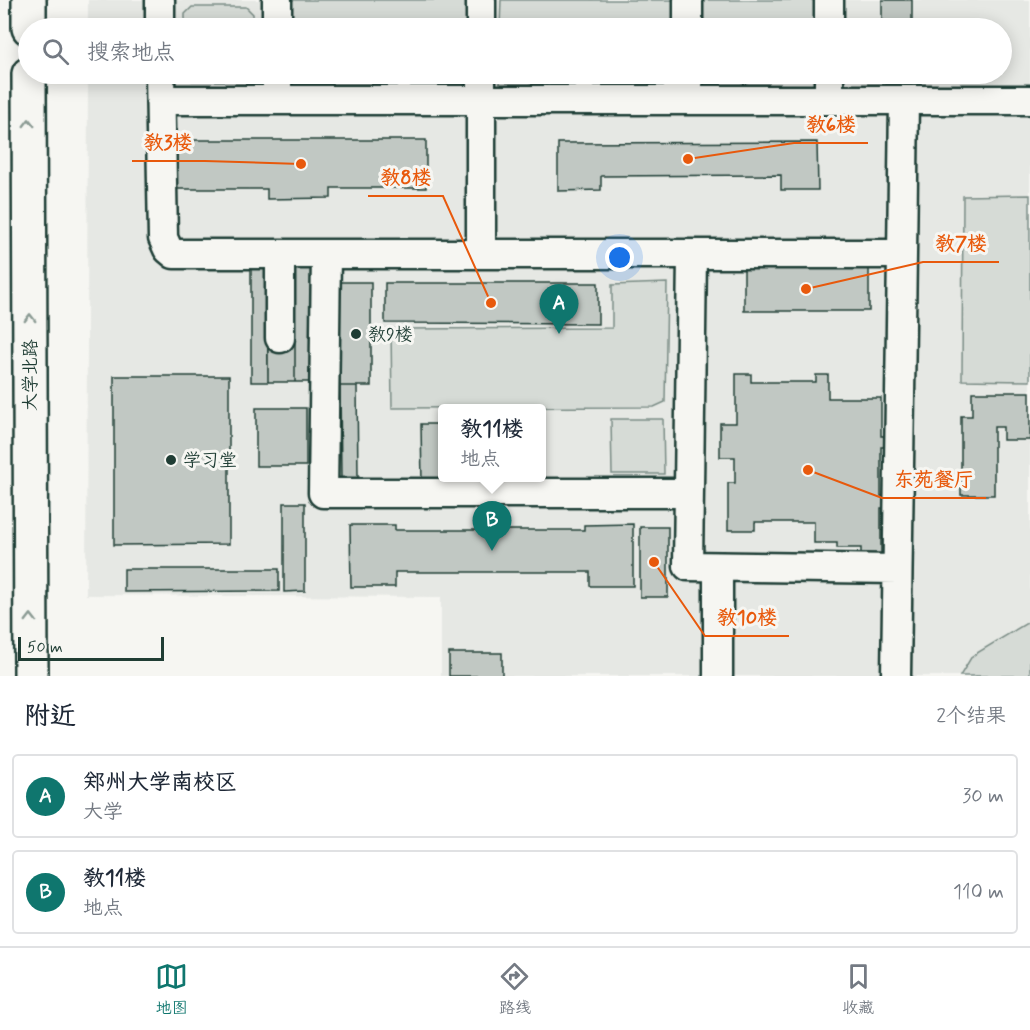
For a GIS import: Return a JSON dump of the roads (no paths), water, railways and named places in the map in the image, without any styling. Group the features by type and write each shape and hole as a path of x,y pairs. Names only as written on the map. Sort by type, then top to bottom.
{"main road":[{"path":"29,0 29,18"},
{"name":"大学北路","path":"29,84 31,676"}],"lane":[{"path":"160,0 160,18"},
{"path":"277,0 277,18"},
{"path":"481,0 481,18"},
{"path":"688,0 688,18"},
{"path":"829,0 829,18"},
{"path":"902,254 174,254 168,249 163,238 160,87 829,87 904,100 1030,100"},
{"path":"481,87 481,254"},
{"path":"896,676 904,100"},
{"path":"280,254 280,338"},
{"path":"326,254 323,493 688,493"},
{"path":"692,254 688,566 897,569"},
{"path":"718,567 718,676"}],"place":[{"name":"教6楼","path":"688,159"},
{"name":"教3楼","path":"301,164"},
{"name":"教7楼","path":"806,289"},
{"name":"教8楼","path":"491,303"},
{"name":"教9楼","path":"356,334"},
{"name":"郑州大学南校区","path":"559,334"},
{"name":"学习堂","path":"171,460"},
{"name":"东苑餐厅","path":"808,470"},
{"name":"教11楼","path":"492,551"},
{"name":"教10楼","path":"654,562"}]}
